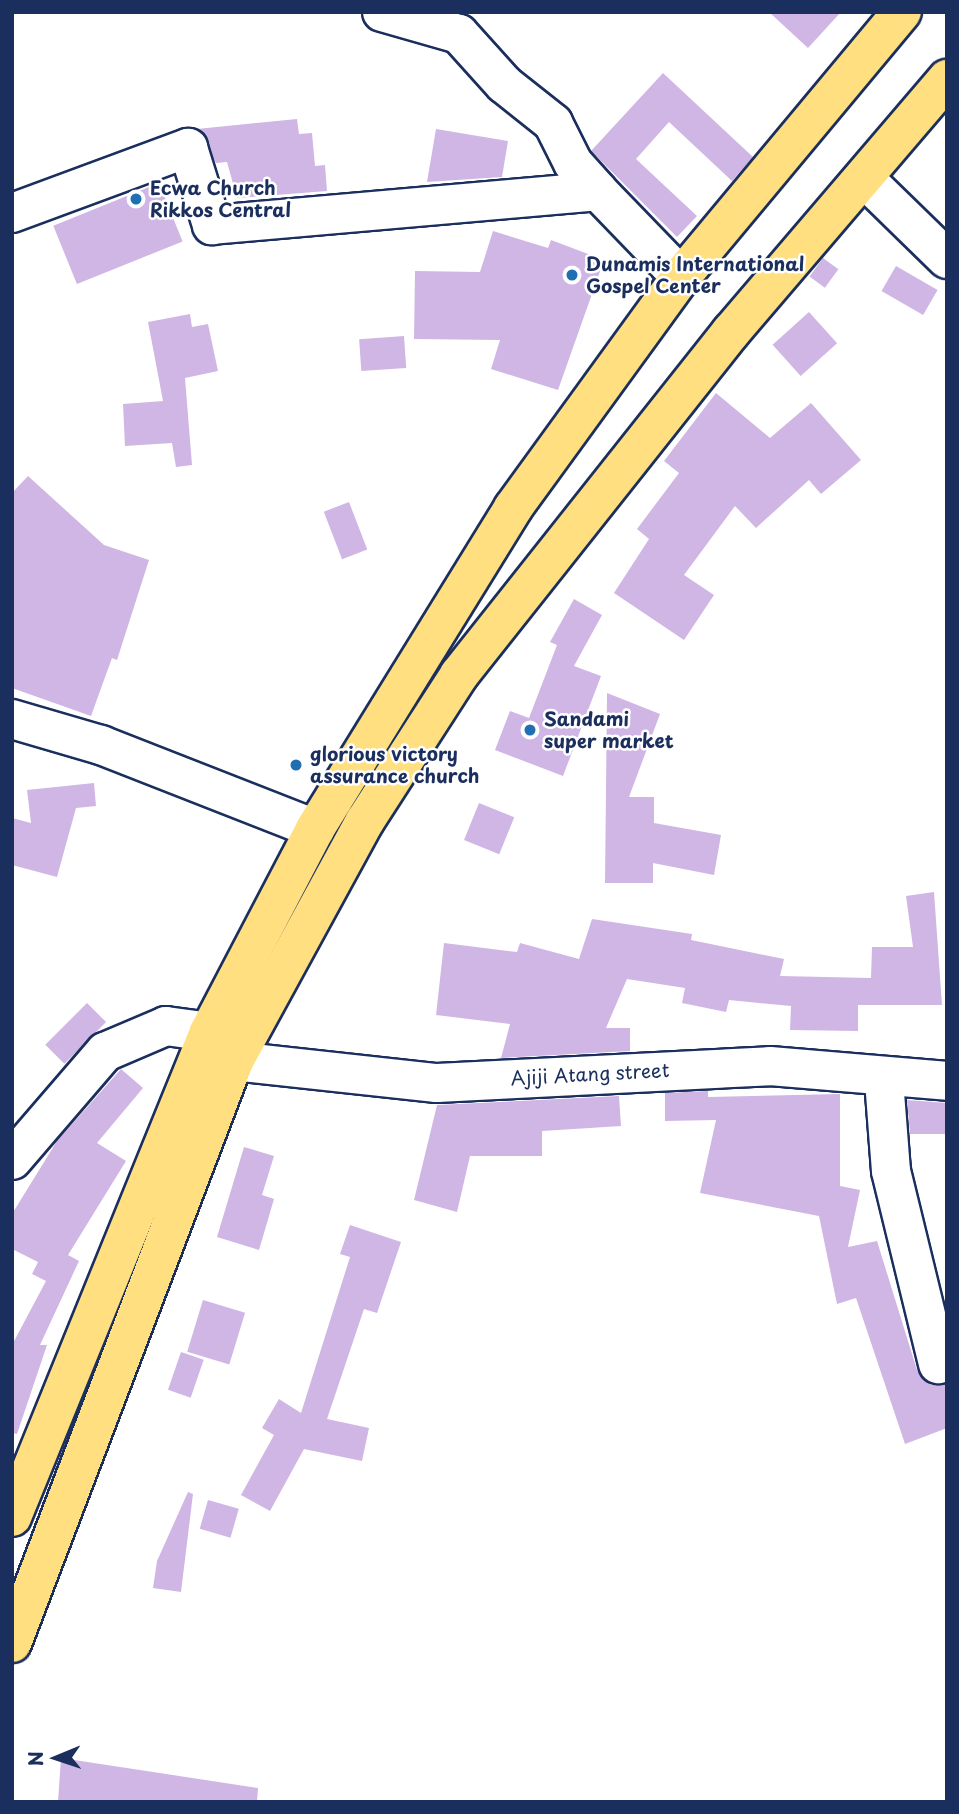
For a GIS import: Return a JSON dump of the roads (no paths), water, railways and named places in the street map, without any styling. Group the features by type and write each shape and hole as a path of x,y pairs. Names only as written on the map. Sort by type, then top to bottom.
{"main road":[{"path":"12,1517 209,1032 315,829 513,508 681,277 902,12"},
{"path":"12,1643 234,1061 365,821 460,675 731,332 866,180 947,79"}],"street":[{"path":"382,12 459,34 504,84 553,123 573,163 681,277"},
{"path":"12,213 188,148 212,225 598,191"},
{"path":"866,180 947,259"},
{"path":"12,719 101,745 315,829"},
{"path":"12,1160 105,1052 166,1026 209,1032"},
{"name":"Ajiji Atang street","path":"234,1061 437,1083 771,1066 884,1080 947,1081"},
{"path":"884,1080 891,1171 938,1364"}],"place":[{"name":"Ecwa Church Rikkos Central","path":"136,199"},
{"name":"Dunamis International Gospel Center","path":"572,275"},
{"name":"Sandami super market","path":"530,730"},
{"name":"glorious victory assurance church","path":"296,765"}]}
